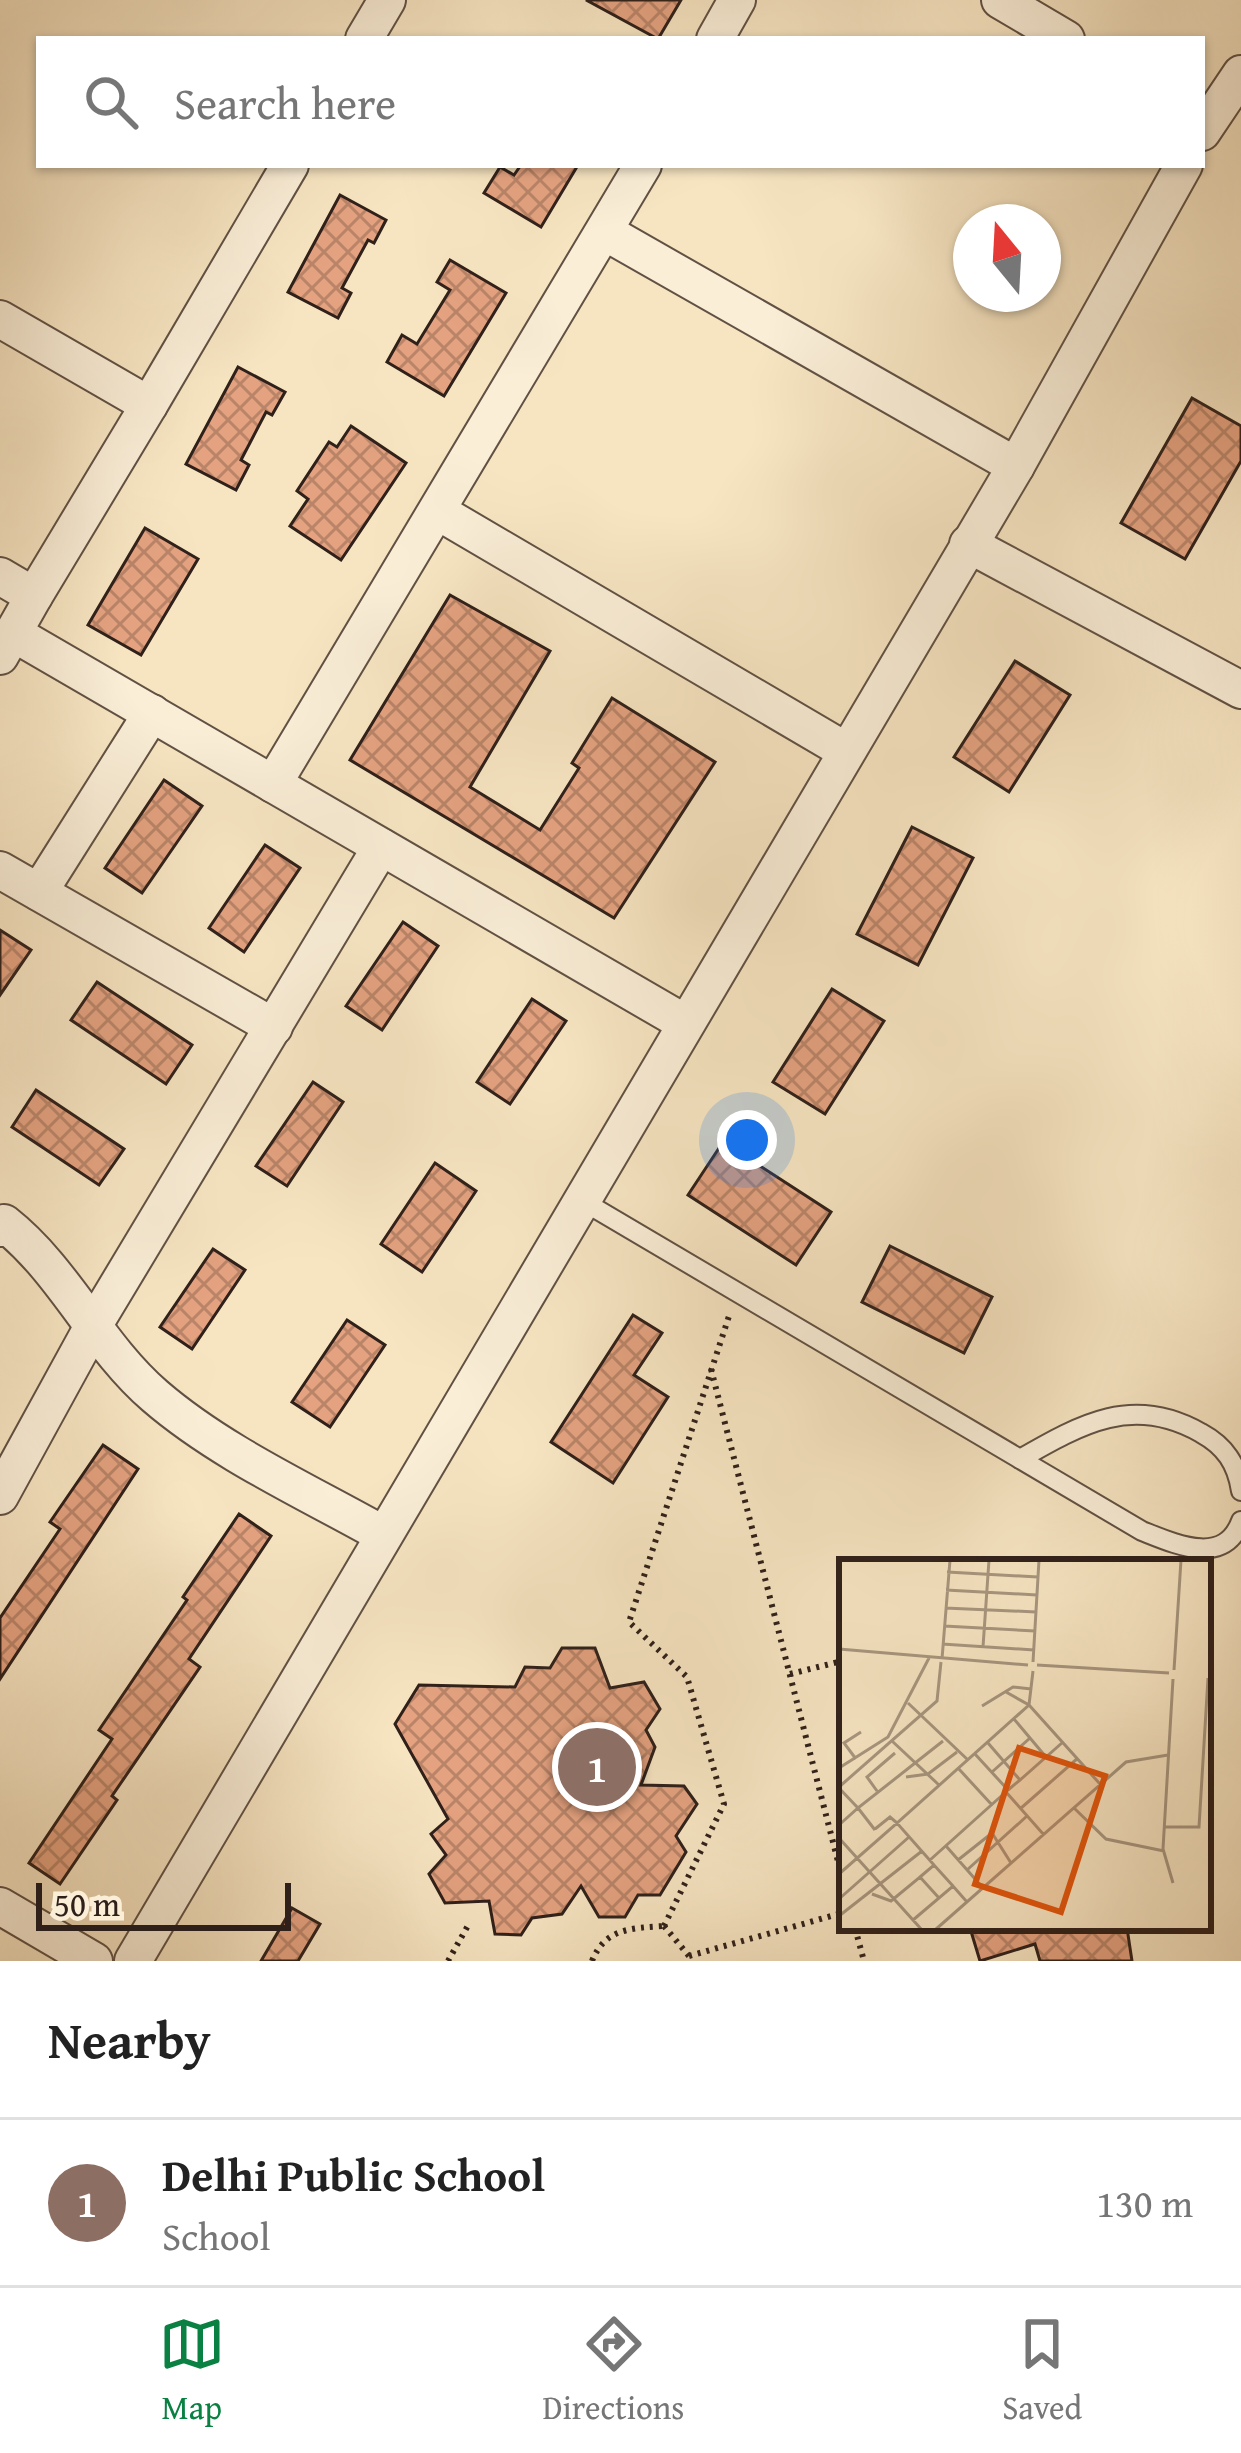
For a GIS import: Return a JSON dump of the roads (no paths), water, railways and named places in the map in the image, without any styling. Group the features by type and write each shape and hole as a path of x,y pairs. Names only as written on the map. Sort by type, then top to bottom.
{"street":[{"path":"366,36 387,0"},
{"path":"717,36 737,0"},
{"path":"1000,0 1061,36"},
{"path":"1205,123 1241,74"},
{"path":"288,168 7,645 152,713 686,1023"},
{"path":"273,784 641,168"},
{"path":"133,1961 1016,466 1182,168"},
{"path":"605,232 1016,466"},
{"path":"0,319 149,405"},
{"path":"437,511 846,751"},
{"path":"968,544 1241,690"},
{"path":"0,576 34,596"},
{"path":"39,892 152,713"},
{"path":"0,1496 92,1328 381,847"},
{"path":"0,870 274,1027"},
{"path":"1,1224 50,1265 92,1328 154,1395 192,1423 384,1535"},
{"path":"0,1906 94,1961"}],"lane":[{"path":"581,1200 1142,1531 1203,1550 1221,1546 1236,1535 1241,1521"},
{"path":"1019,1459 1065,1432 1137,1412 1185,1424 1215,1440 1237,1466 1241,1491"}],"place":[{"name":"Delhi Public School","path":"597,1767"}]}
